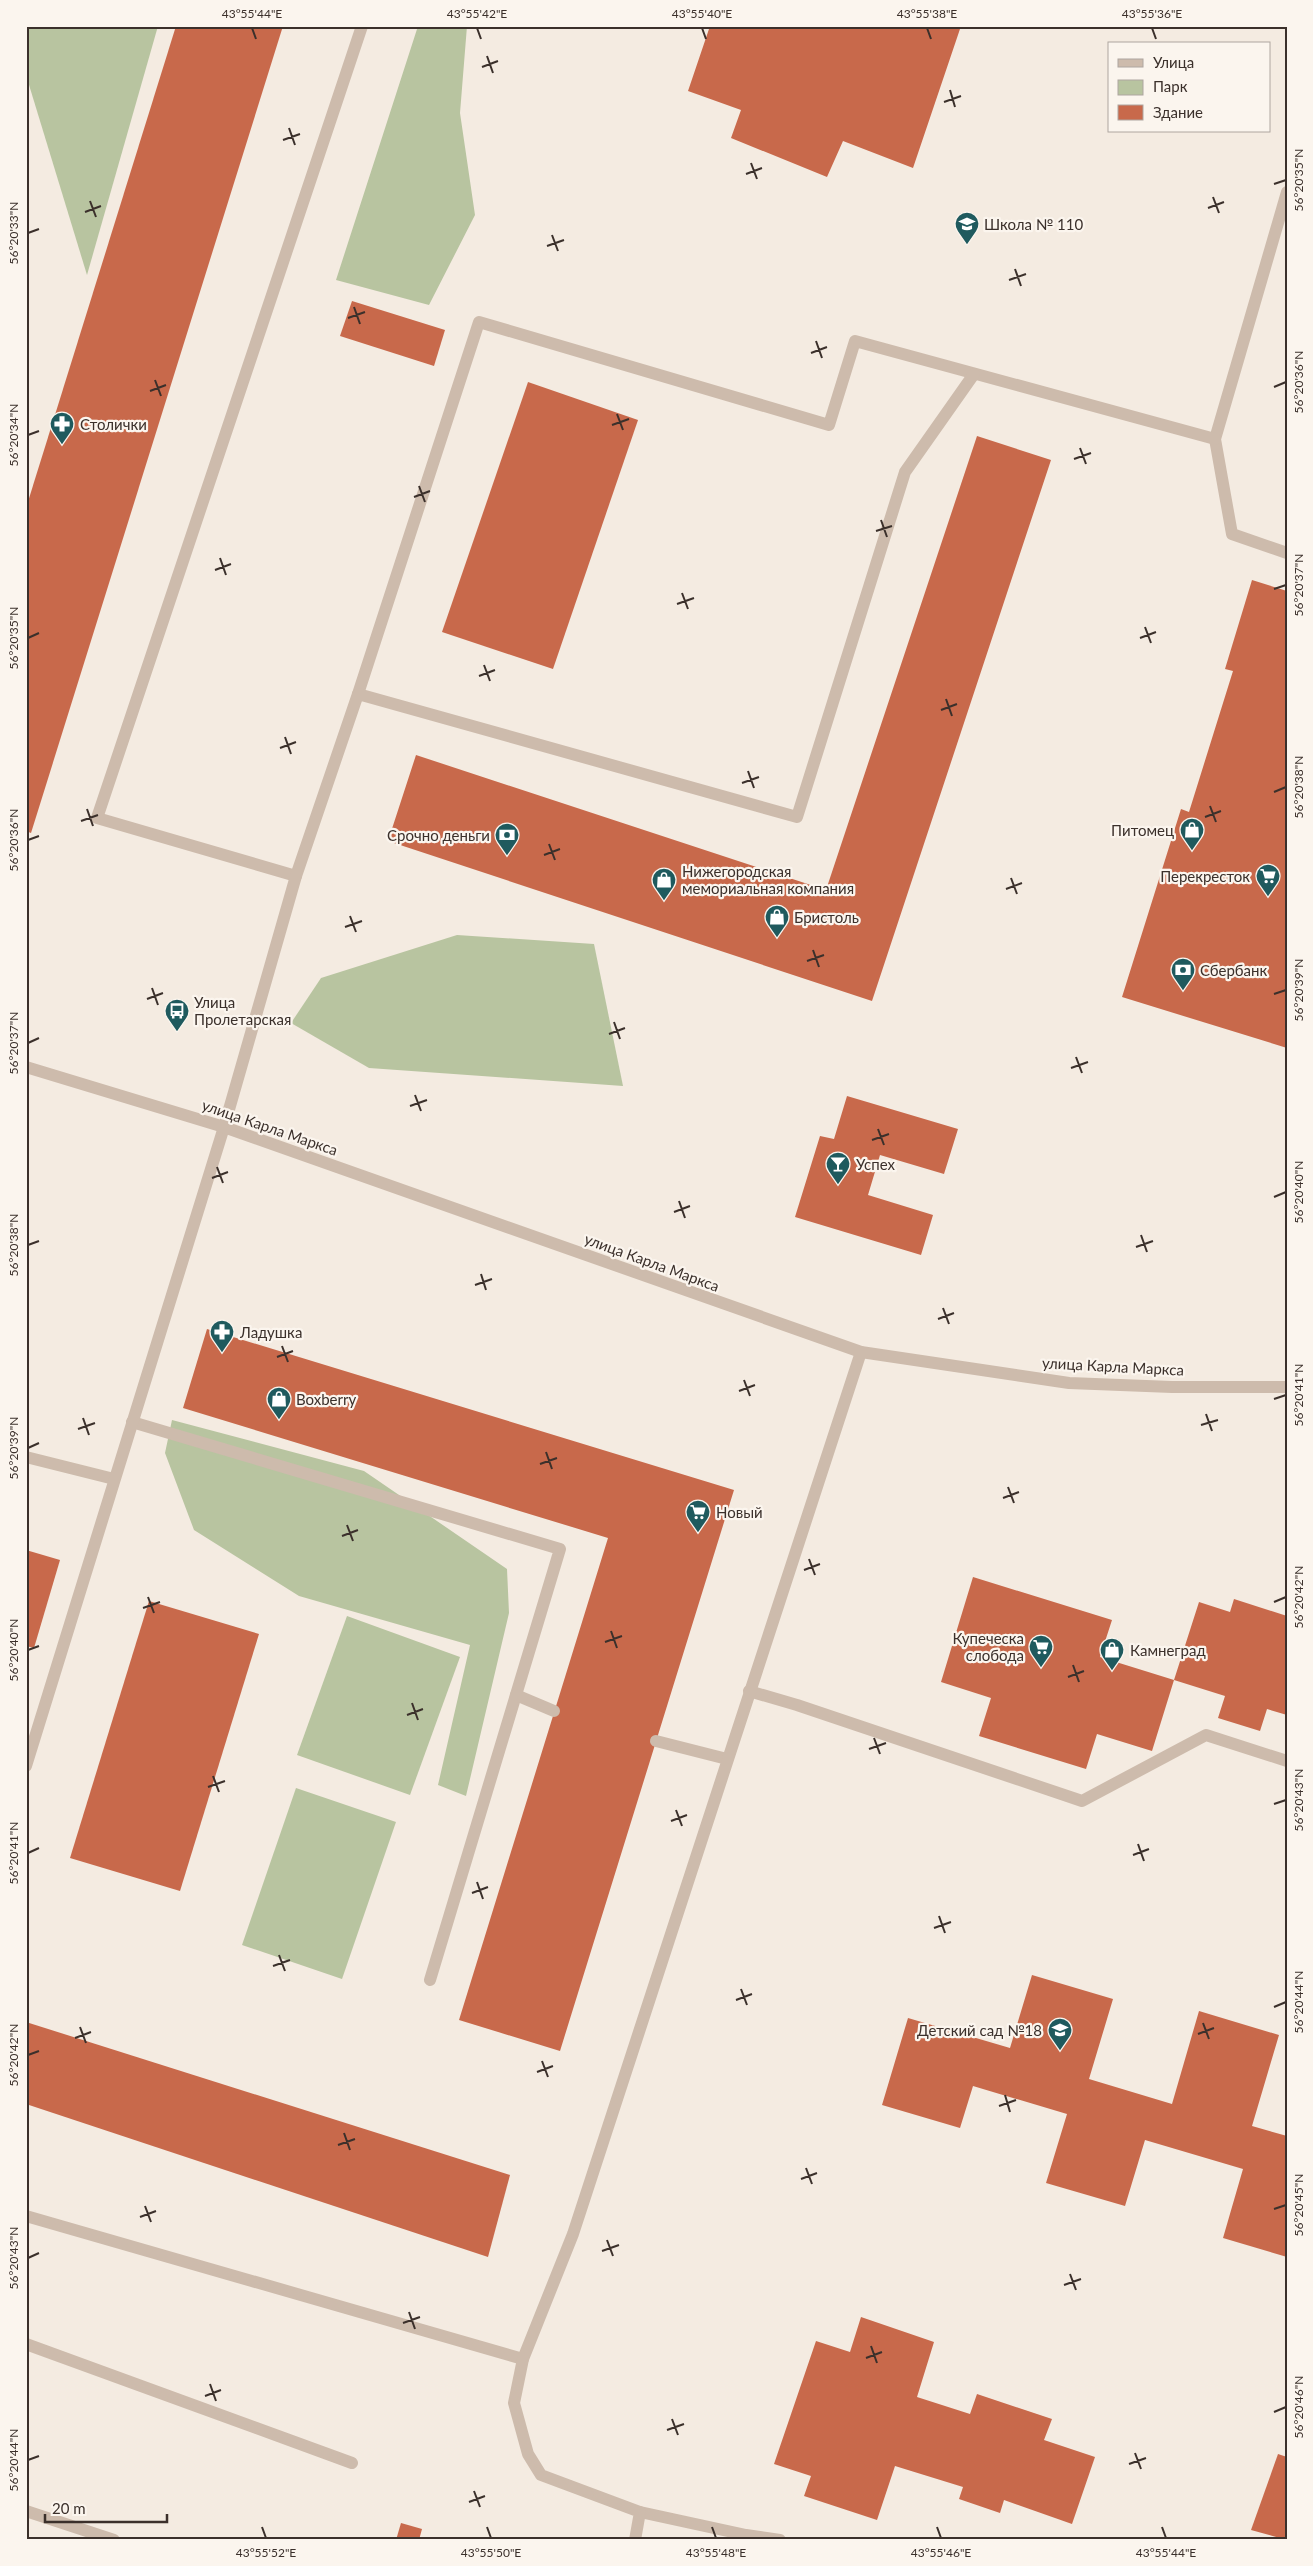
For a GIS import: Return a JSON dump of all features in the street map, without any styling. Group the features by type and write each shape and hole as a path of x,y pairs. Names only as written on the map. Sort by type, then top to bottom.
{"street":[{"path":"296,876 97,818 362,26"},
{"path":"1287,192 1215,439 1232,534 1287,553"},
{"path":"26,1766 224,1127 296,876 358,694 479,322 829,425 855,341 1215,439"},
{"path":"358,694 797,817 905,472 974,374"},
{"name":"улица Карла Маркса","path":"26,1067 224,1127 861,1352 1070,1383 1172,1387 1287,1387"},
{"path":"780,2540 746,2535 640,2512 541,2475 528,2454 514,2403 523,2359 573,2234 861,1352"},
{"path":"132,1422 560,1549 430,1980"},
{"path":"26,1458 114,1479"},
{"path":"749,1691 797,1704 1082,1801 1206,1736 1287,1761"},
{"path":"516,1695 554,1711"},
{"path":"656,1741 727,1759"},
{"path":"26,2216 523,2359"},
{"path":"26,2344 352,2463"},
{"path":"26,2511 114,2540"},
{"path":"635,2540 640,2512"}],"green space":[{"path":"26,26 158,26 87,275 26,75"},
{"path":"418,26 467,26 460,113 475,215 429,305 336,280"},
{"path":"457,935 594,944 623,1086 369,1068 291,1023 321,978"},
{"path":"172,1420 364,1471 507,1569 509,1613 466,1796 438,1785 470,1645 299,1596 194,1530 165,1453"},
{"path":"347,1616 460,1657 410,1795 297,1755"},
{"path":"296,1788 396,1822 342,1979 242,1945"}],"building":[{"path":"176,26 283,26 31,833 26,831 26,508"},
{"path":"710,26 961,26 913,168 843,141 827,177 731,138 741,110 688,91"},
{"path":"352,301 445,330 434,366 340,336"},
{"path":"528,382 638,420 553,669 442,632"},
{"path":"977,436 1051,460 872,1001 388,841 416,755 826,890"},
{"path":"1252,580 1287,591 1287,1048 1122,997 1181,809 1189,812 1233,671 1225,669"},
{"name":"Успех","path":"847,1096 958,1129 944,1174 880,1155 868,1195 933,1215 921,1255 795,1217 820,1136 834,1139"},
{"path":"207,1329 734,1490 560,2051 459,2020 608,1538 183,1408"},
{"path":"26,1550 60,1560 34,1648 26,1646"},
{"name":"Купеческа слобода","path":"973,1577 1112,1620 1100,1657 1174,1680 1152,1751 1097,1734 1086,1769 979,1736 991,1698 941,1682"},
{"path":"1234,1599 1287,1616 1287,1715 1267,1709 1260,1731 1218,1718 1225,1696 1174,1680 1199,1602 1230,1612"},
{"path":"149,1601 259,1634 180,1891 70,1858"},
{"path":"1032,1975 1113,1999 1089,2079 1172,2104 1199,2011 1279,2035 1252,2126 1287,2136 1287,2257 1223,2238 1243,2169 1145,2140 1125,2206 1046,2183 1067,2114 973,2086 960,2128 882,2105 908,2018 1010,2048"},
{"path":"26,2022 510,2175 488,2257 26,2104"},
{"path":"861,2317 934,2342 917,2397 970,2414 977,2394 1052,2419 1044,2440 1095,2457 1072,2524 1004,2500 1000,2513 959,2499 963,2487 895,2466 877,2520 804,2496 811,2476 774,2464 816,2341 850,2352"},
{"path":"1278,2454 1287,2457 1287,2540 1251,2530"},
{"path":"401,2523 422,2529 419,2540 396,2540"}],"place":[{"name":"Школа № 110","path":"967,245"},
{"name":"Столички","path":"62,445"},
{"name":"Питомец","path":"1192,851"},
{"name":"Срочно деньги","path":"507,856"},
{"name":"Перекресток","path":"1268,897"},
{"name":"Нижегородская мемориальная компания","path":"664,901"},
{"name":"Бристоль","path":"777,938"},
{"name":"Сбербанк","path":"1183,991"},
{"name":"Улица Пролетарская","path":"177,1032"},
{"name":"Успех","path":"838,1185"},
{"name":"Ладушка","path":"222,1353"},
{"name":"Boxberry","path":"279,1420"},
{"name":"Новый","path":"698,1533"},
{"name":"Купеческа слобода","path":"1041,1668"},
{"name":"Камнеград","path":"1112,1671"},
{"name":"Детский сад №18","path":"1060,2051"}]}
